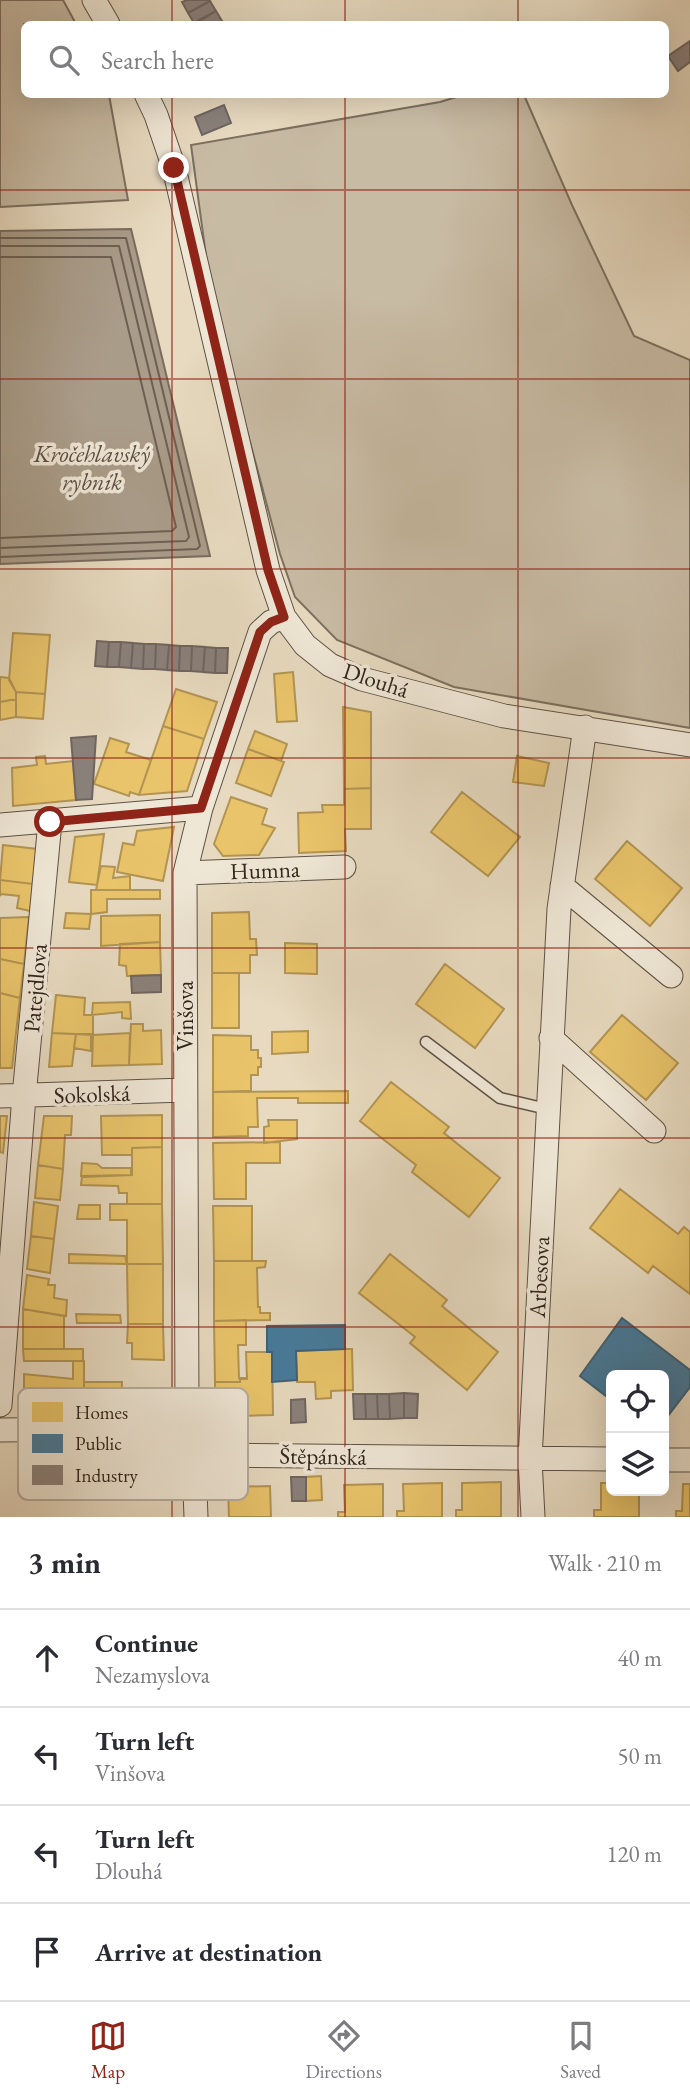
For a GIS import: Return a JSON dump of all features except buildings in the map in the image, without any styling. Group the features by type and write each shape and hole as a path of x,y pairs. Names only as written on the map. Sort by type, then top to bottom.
{"street":[{"path":"94,0 106,21"},
{"name":"Dlouhá","path":"148,98 174,168 268,570 284,617 305,645 330,665 362,679 504,716 690,745"},
{"name":"Vinšova","path":"187,1388 185,873 201,808 260,632 271,622 284,617"},
{"name":"Arbesova","path":"533,1517 530,1459 551,1038 562,886 585,727"},
{"path":"0,825 201,808"},
{"name":"Patejdlova","path":"0,1405 24,1096 50,822"},
{"name":"Humna","path":"185,873 344,867"},
{"path":"562,886 671,976"},
{"path":"551,1038 654,1131"},
{"name":"Sokolská","path":"0,1096 184,1090"},
{"name":"Štěpánská","path":"0,1430 18,1430"},
{"name":"Štěpánská","path":"248,1455 606,1459"},
{"path":"669,1460 690,1460"}],"lane":[{"path":"426,1042 500,1098 547,1109"}],"shaded area":[{"path":"0,0 63,0 74,21 21,21 21,98 110,98 128,200 0,207"},
{"path":"453,98 525,98 634,336 690,360 690,728 454,687 337,640 295,597 280,554 212,300 191,145"}],"water":[{"name":"Kročehlavský rybník","path":"131,229 210,556 0,564 0,231"}],"route":[{"path":"50,822 201,808 260,632 271,622 284,617 268,570 174,168"}]}
